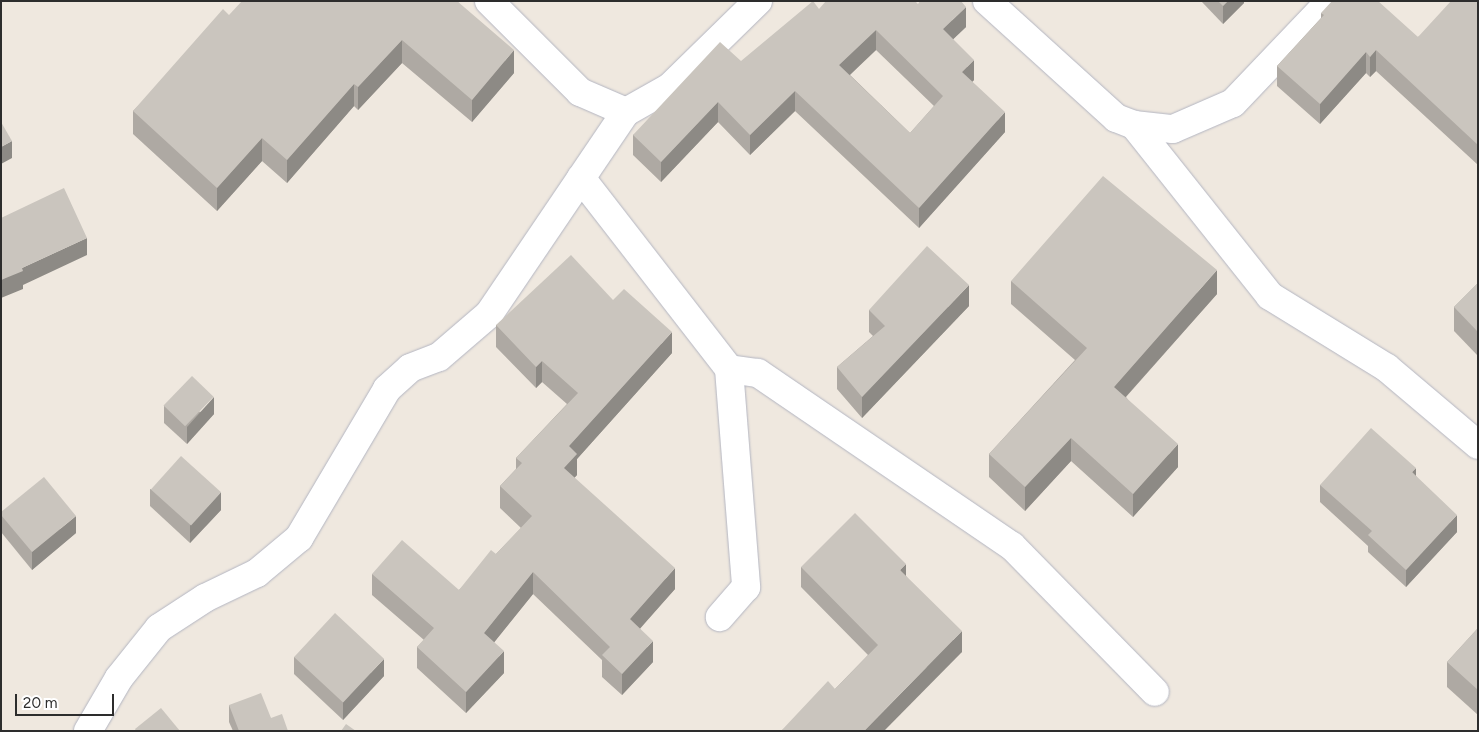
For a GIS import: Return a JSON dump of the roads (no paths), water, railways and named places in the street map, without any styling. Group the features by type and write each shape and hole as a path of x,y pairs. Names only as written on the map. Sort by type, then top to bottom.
{"street":[{"path":"489,1 580,92 626,112"},
{"path":"88,731 119,678 160,628 205,598 256,573 299,538 387,389 410,368 439,357 489,314 626,112 670,87 758,1"},
{"path":"987,1 1116,118 1134,125 1173,129 1232,102 1330,1"},
{"path":"1134,125 1270,296 1386,368 1478,445"},
{"path":"581,178 729,370 746,587 720,617"},
{"path":"729,370 758,373 1012,546 1155,692"}]}
